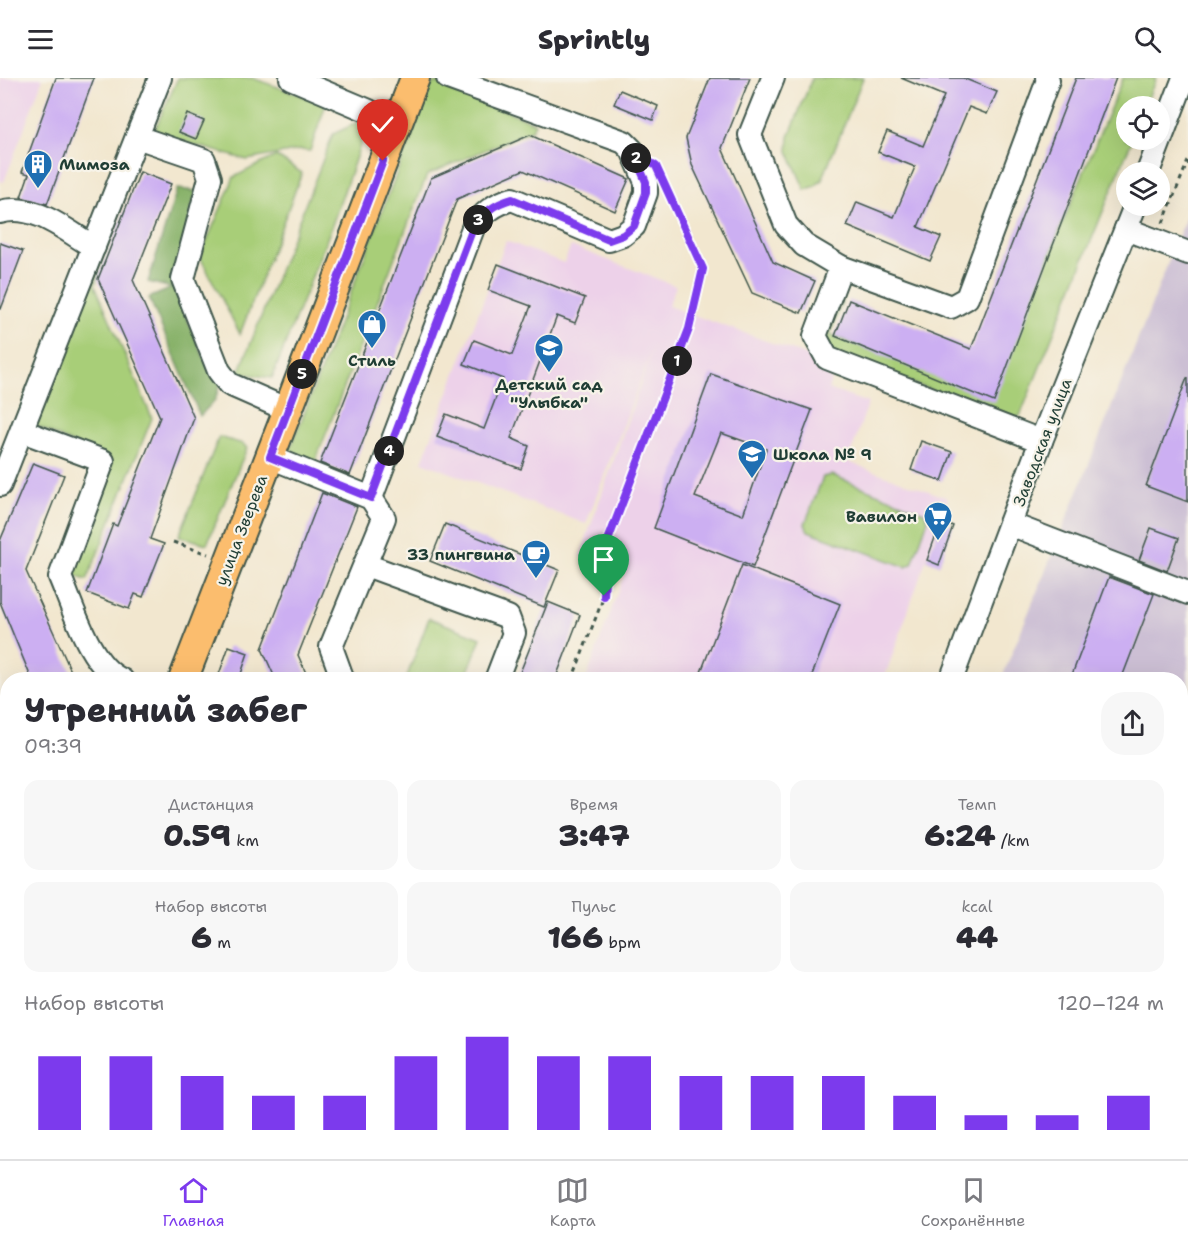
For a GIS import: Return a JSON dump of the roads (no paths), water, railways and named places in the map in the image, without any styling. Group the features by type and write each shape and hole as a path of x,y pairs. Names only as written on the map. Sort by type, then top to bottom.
{"main road":[{"name":"улица Зверева","path":"186,672 415,78"}],"street":[{"path":"0,485 160,78"},
{"path":"371,498 469,239 480,217 498,203 512,199 609,240 623,235 634,226 646,193 646,182 632,150 624,142 448,78"},
{"path":"773,78 750,135 786,225 804,245 841,267 951,308 967,298 1047,78"},
{"path":"1152,162 1184,78"},
{"path":"302,80 369,111"},
{"path":"137,137 204,160 210,178 183,279 219,371 229,384 288,410"},
{"path":"0,212 10,208 36,213 94,247"},
{"name":"Заводская улица","path":"954,672 1041,441 1131,216"},
{"path":"1126,229 1188,253"},
{"path":"841,267 815,336 827,358 1041,441"},
{"path":"22,431 103,461 60,577 94,655 111,672"},
{"path":"270,457 371,498 384,518 331,647 340,672"},
{"path":"1010,524 1188,593"},
{"path":"366,565 508,617 514,633 499,672"}],"place":[{"name":"Мимоза","path":"38,190"},
{"name":"Стиль","path":"372,350"},
{"name":"Детский сад \"Улыбка\"","path":"549,374"},
{"name":"Школа № 9","path":"752,480"},
{"name":"Вавилон","path":"938,542"},
{"name":"33 пингвина","path":"536,580"}]}
